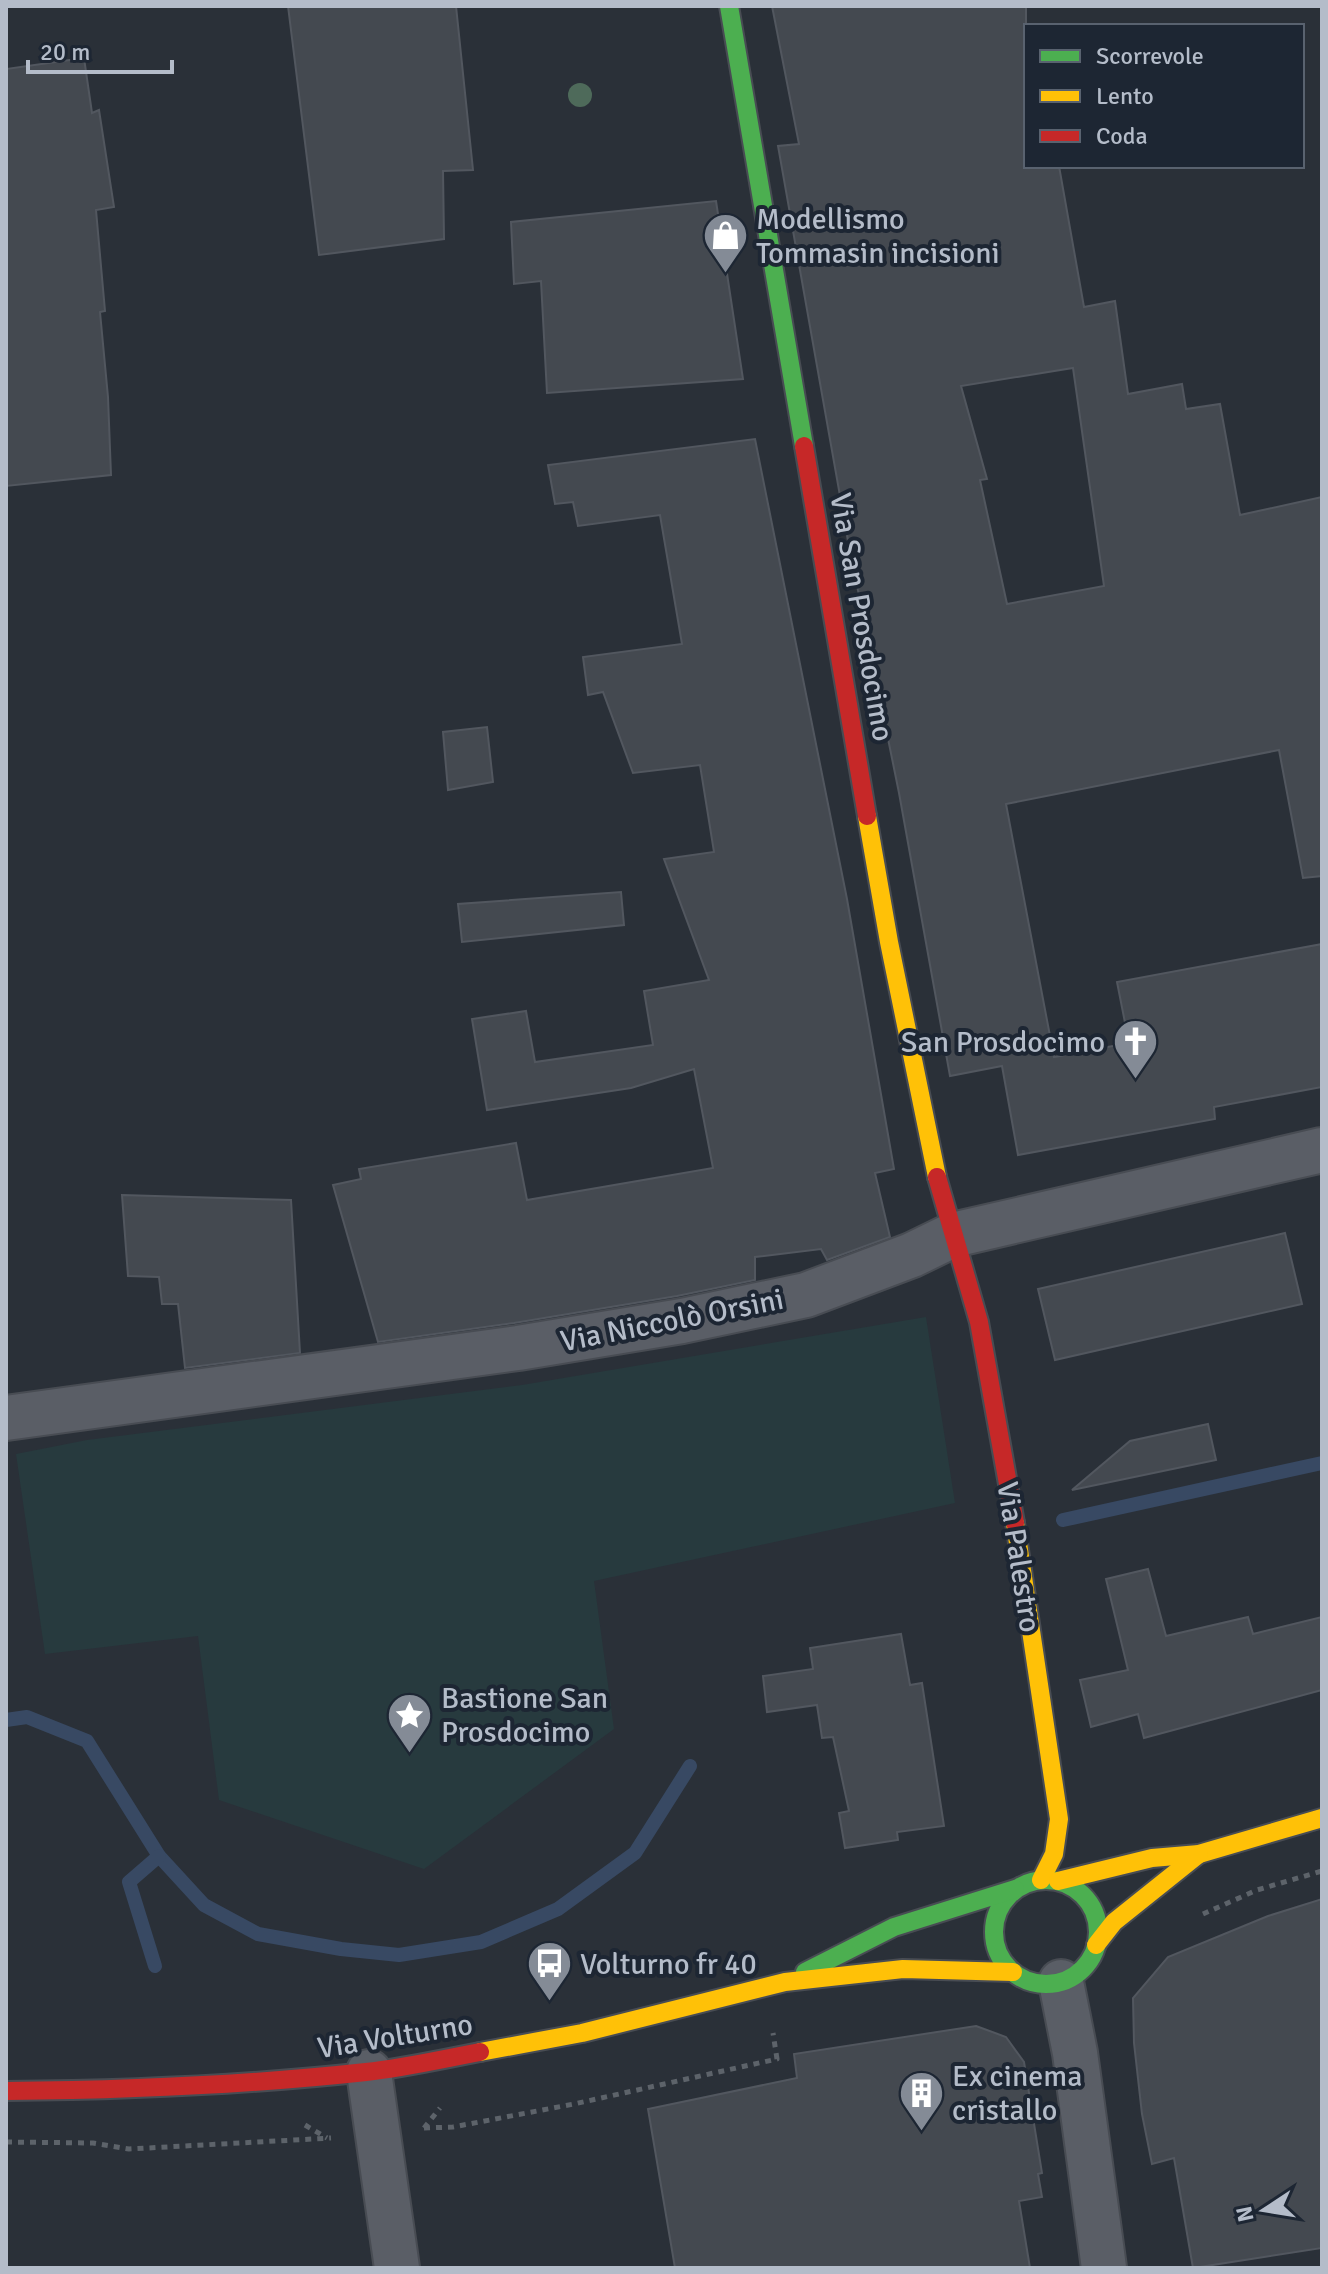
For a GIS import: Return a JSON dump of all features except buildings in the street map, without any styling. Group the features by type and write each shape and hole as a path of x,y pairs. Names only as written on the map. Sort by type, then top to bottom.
{"main road":[{"name":"Via San Prosdocimo","path":"729,6 889,942 938,1182 953,1235"},
{"name":"Via Palestro","path":"953,1235 979,1322 1013,1508 1059,1819 1050,1880"},
{"path":"1199,1854 1114,1922 1080,1971 1061,1982 1036,1983 1013,1972 1000,1958 994,1940 995,1921 1002,1903 1015,1889 1152,1858 1199,1854 1322,1818"},
{"path":"1050,1880 1079,1893 1094,1913 1096,1945"},
{"name":"Via Volturno","path":"785,1982 894,1927 1015,1889"},
{"name":"Via Volturno","path":"6,2091 248,2082 369,2072 582,2033 785,1982 903,1969 1013,1972"}],"street":[{"name":"Via Niccolò Orsini","path":"6,1418 518,1348 682,1321 806,1295 912,1255 953,1235 1322,1150"},
{"path":"1061,1982 1075,2053 1104,2268"},
{"path":"369,2072 397,2268"}],"path":[{"path":"1196,1917 1257,1890 1322,1871"},
{"path":"423,2129 453,2127 544,2110 777,2059 773,2031"},
{"path":"6,2142 93,2143 129,2149 328,2138"}],"green space":[{"path":"926,1317 955,1503 594,1581 614,1729 424,1869 219,1800 198,1636 45,1654 16,1454 87,1440 522,1385"}],"waterway":[{"path":"1063,1520 1322,1463"},
{"path":"6,1720 27,1717 87,1741 159,1856 204,1905 258,1934 341,1949 399,1955 481,1942 558,1909 635,1853 690,1766"},
{"path":"155,1966 129,1882 159,1856"}],"traffic: fast":[{"path":"729,6 804,446"},
{"path":"1046,1880 1066,1884 1083,1895 1094,1912 1098,1932 1094,1952 1083,1969 1066,1980 1046,1984 1026,1980 1009,1969 998,1952 994,1932 998,1912 1009,1895 1026,1884 1046,1880"},
{"path":"805,1972 894,1927 1015,1889"}],"traffic: slow":[{"path":"867,816 937,1177"},
{"path":"1015,1523 1059,1819 1054,1854 1041,1880"},
{"path":"1058,1881 1152,1858 1199,1854 1322,1818"},
{"path":"1096,1945 1114,1922 1199,1854"},
{"path":"480,2052 582,2033 785,1982 903,1969 1013,1972"}],"traffic: jam":[{"path":"804,446 867,816"},
{"path":"937,1177 979,1322 1015,1523"},
{"path":"6,2091 141,2088 276,2080 380,2070 480,2052"}],"place":[{"name":"Modellismo Tommasin incisioni","path":"725,275"},
{"name":"San Prosdocimo","path":"1136,1081"},
{"name":"Bastione San Prosdocimo","path":"410,1754"},
{"name":"Volturno fr 40","path":"549,2003"},
{"name":"Ex cinema cristallo","path":"921,2132"}]}
